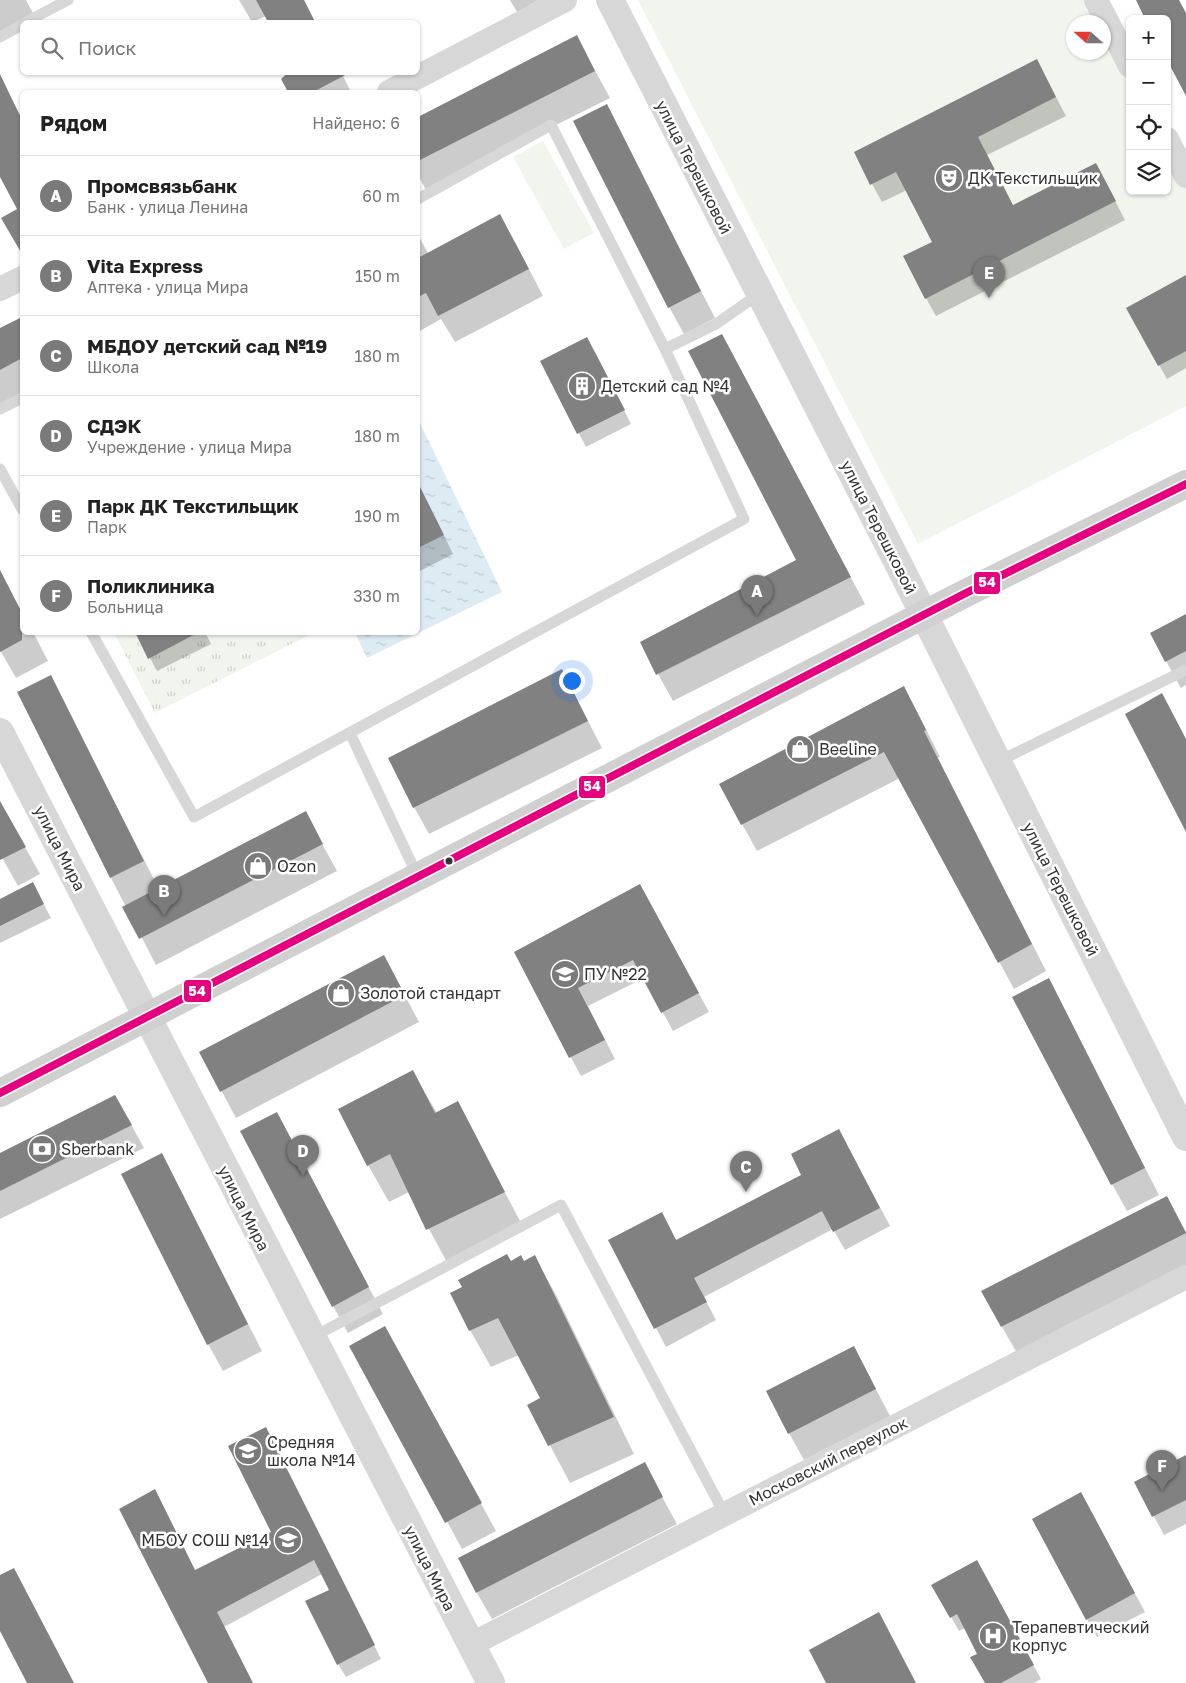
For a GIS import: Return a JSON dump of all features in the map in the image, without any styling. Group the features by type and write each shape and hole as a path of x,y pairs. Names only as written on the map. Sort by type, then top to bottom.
{"main road":[{"path":"0,1094 924,616 1186,484"}],"street":[{"path":"393,90 565,0"},
{"name":"улица Терешковой","path":"610,0 924,616 1186,1137"},
{"path":"1096,0 1127,60"},
{"path":"1171,147 1186,176"},
{"path":"0,289 20,279"},
{"name":"улица Мира","path":"0,732 148,1017 311,1338 491,1683"},
{"name":"Московский переулок","path":"470,1645 1186,1278"}],"lane":[{"path":"30,20 68,0"},
{"path":"0,37 20,25"},
{"path":"93,635 194,817 744,519 664,349 551,126 420,198"},
{"path":"664,349 716,324 759,294"},
{"path":"0,409 20,399"},
{"path":"0,469 20,505"},
{"path":"997,762 1186,670"},
{"path":"350,733 418,878"},
{"path":"311,1338 561,1205 725,1515"}],"green space":[{"path":"638,0 1093,0 1101,15 1066,15 1066,60 1111,60 1111,35 1126,63 1126,195 1171,195 1171,152 1186,181 1186,406 918,544"},
{"path":"543,141 594,233 564,249 513,157"},
{"path":"115,635 309,635 155,713"}],"water":[{"path":"420,423 502,592 420,632"},
{"path":"356,635 414,635 367,658"}],"building":[{"path":"256,0 304,0 314,20 267,20"},
{"path":"1136,0 1179,0 1186,13 1186,96 1171,68 1171,15 1143,15"},
{"path":"577,35 595,71 420,160 420,116"},
{"name":"ДК Текстильщик","path":"1037,59 1056,97 978,137 1013,205 1096,163 1116,201 925,299 903,256 932,242 896,172 870,185 854,152"},
{"path":"0,74 20,116 20,251 1,218 17,209 0,177"},
{"path":"286,75 345,75 317,90 287,90 281,79"},
{"path":"607,104 701,291 668,308 573,121"},
{"path":"500,214 529,269 438,316 426,293 420,296 420,257"},
{"path":"1186,275 1186,351 1158,366 1126,308"},
{"path":"20,318 20,359 0,370 0,328"},
{"path":"722,334 851,577 656,675 640,642 796,560 688,351"},
{"name":"Детский сад №4","path":"587,337 625,410 577,434 540,361"},
{"path":"420,487 444,535 420,547"},
{"path":"0,570 20,609 20,635 22,635 22,640 0,652"},
{"path":"1186,614 1186,651 1165,662 1150,633"},
{"path":"136,635 193,635 148,659"},
{"path":"562,669 588,721 413,808 388,758"},
{"path":"51,675 144,861 110,878 17,692"},
{"path":"904,686 926,730 924,731 1032,944 998,963 884,752 741,825 719,784"},
{"path":"1162,693 1186,739 1186,832 1125,714"},
{"path":"0,801 26,847 0,860"},
{"path":"306,811 323,844 139,939 122,907"},
{"path":"33,882 44,904 0,926 0,899"},
{"name":"ПУ №22","path":"640,884 699,993 661,1013 633,960 578,988 605,1040 569,1058 514,952"},
{"path":"384,955 405,995 220,1092 199,1052"},
{"path":"1049,978 1145,1168 1111,1185 1012,997"},
{"path":"413,1070 435,1113 458,1101 505,1192 426,1230 390,1154 367,1166 338,1109"},
{"path":"115,1095 132,1125 0,1191 0,1153"},
{"path":"277,1112 369,1287 332,1307 240,1131"},
{"path":"839,1129 880,1208 833,1232 822,1211 694,1278 707,1302 654,1329 608,1240 662,1212 676,1240 801,1175 791,1154"},
{"path":"162,1153 248,1324 207,1345 121,1174"},
{"path":"1167,1196 1186,1233 1001,1327 981,1291"},
{"path":"507,1254 511,1261 521,1255 524,1261 535,1255 614,1417 548,1446 527,1405 540,1398 498,1318 469,1331 450,1293 462,1287 458,1280"},
{"path":"385,1326 482,1503 445,1523 349,1346"},
{"path":"854,1346 876,1389 788,1434 766,1391"},
{"name":"МБОУ СОШ №14","path":"266,1427 375,1645 337,1665 305,1601 329,1590 314,1560 217,1612 253,1683 208,1683 119,1509 155,1489 195,1570 271,1532 228,1446"},
{"path":"1186,1455 1186,1500 1152,1517 1134,1482"},
{"path":"645,1462 663,1497 476,1593 458,1558"},
{"path":"1081,1492 1135,1593 1086,1620 1032,1519"},
{"name":"Терапевтический корпус","path":"977,1560 1034,1665 1001,1683 985,1683 970,1657 977,1654 957,1614 950,1618 931,1585"},
{"path":"14,1568 74,1683 27,1683 0,1631 0,1575"},
{"path":"879,1612 916,1683 826,1683 809,1650"}],"transit line":[{"name":"54","path":"0,1093 964,594 1186,484"}],"place":[{"name":"ДК Текстильщик","path":"949,178"},
{"name":"Парк ДК Текстильщик","path":"989,298"},
{"name":"Детский сад №4","path":"582,386"},
{"name":"Промсвязьбанк","path":"757,616"},
{"name":"Beeline","path":"800,749"},
{"name":"Ozon","path":"258,866"},
{"name":"Vita Express","path":"164,916"},
{"name":"ПУ №22","path":"565,974"},
{"name":"Золотой стандарт","path":"341,993"},
{"name":"Sberbank","path":"42,1149"},
{"name":"СДЭК","path":"303,1176"},
{"name":"МБДОУ детский сад №19","path":"746,1192"},
{"name":"Средняя школа №14","path":"248,1451"},
{"name":"Поликлиника","path":"1162,1491"},
{"name":"МБОУ СОШ №14","path":"288,1540"},
{"name":"Терапевтический корпус","path":"993,1636"}]}
